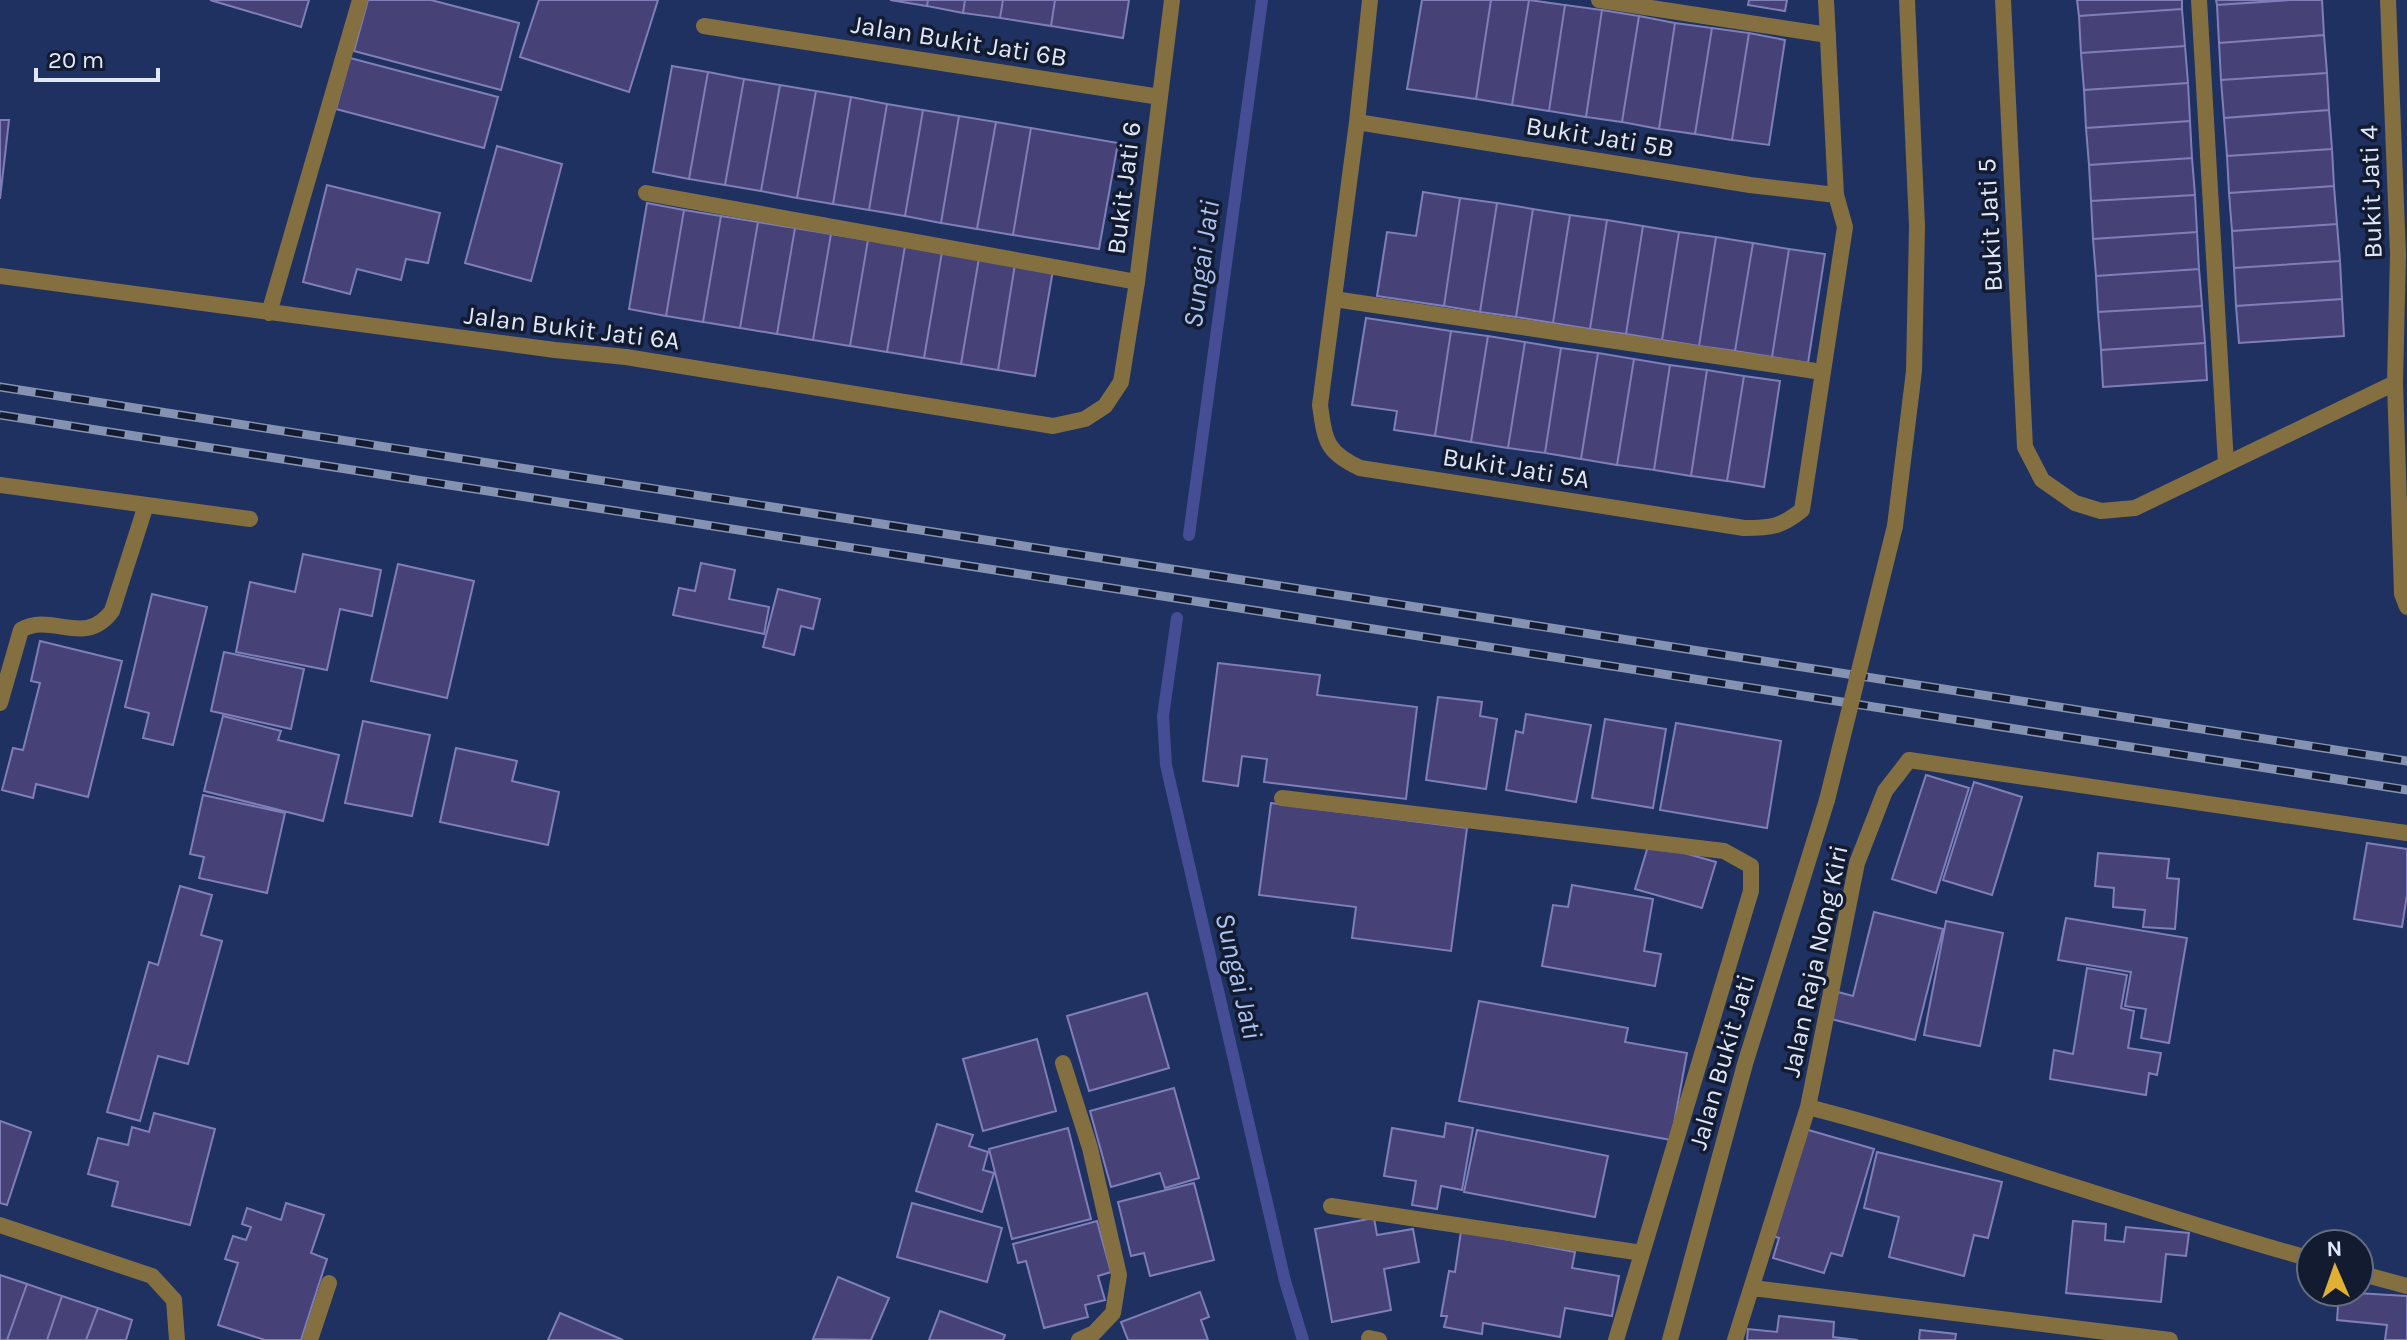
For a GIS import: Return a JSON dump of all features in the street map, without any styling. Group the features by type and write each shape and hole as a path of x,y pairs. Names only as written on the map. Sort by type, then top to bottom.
{"street":[{"path":"269,313 360,0"},
{"name":"Bukit Jati 6","path":"1121,382 1137,282 1172,0"},
{"name":"Bukit Jati 5A","path":"1370,0 1320,405 1325,439 1338,457 1360,468 1744,528 1769,528 1787,523 1802,510 1845,227 1836,195 1826,0"},
{"path":"1599,0 1828,35"},
{"name":"Jalan Bukit Jati","path":"1670,1340 1745,1064 1827,800 1895,526 1914,371 1917,226 1907,0"},
{"name":"Bukit Jati 5","path":"2003,0 2025,447 2042,480 2075,503 2101,511 2135,508 2226,464"},
{"path":"2199,0 2226,464 2395,383"},
{"name":"Bukit Jati 4","path":"2388,0 2402,249 2395,383 2402,594 2407,607"},
{"name":"Jalan Bukit Jati 6B","path":"704,26 1160,97"},
{"name":"Bukit Jati 5B","path":"1357,122 1734,183 1836,195"},
{"path":"646,193 1137,282"},
{"name":"Jalan Bukit Jati 6A","path":"0,276 626,357 1053,426 1085,419 1105,406 1121,382"},
{"path":"1334,299 1822,372"},
{"path":"0,485 250,519"},
{"path":"0,703 21,630 31,624 89,630 105,622 112,611 146,505"},
{"name":"Jalan Raja Nong Kiri","path":"1735,1340 1808,1107 1857,863 1885,791 1909,760 2407,833"},
{"path":"1282,798 1724,851 1751,866 1751,891 1616,1340"},
{"path":"1063,1063 1090,1148 1119,1275 1113,1313 1094,1333 1079,1340"},
{"path":"1808,1107 1884,1127 2174,1220 2295,1254"},
{"path":"1331,1206 1642,1253"},
{"path":"0,1225 152,1276 174,1300 177,1340"},
{"path":"2375,1277 2407,1286"},
{"path":"310,1340 329,1283"},
{"path":"1753,1288 2170,1340"}],"building":[{"path":"210,0 309,0 301,27"},
{"path":"368,0 431,0 519,23 501,90 354,51"},
{"path":"539,0 658,0 629,92 520,57"},
{"path":"890,0 928,0 927,6"},
{"path":"928,0 965,0 963,13 927,6"},
{"path":"965,0 1003,0 1000,18 963,13"},
{"path":"1003,0 1055,0 1051,26 1000,18"},
{"path":"1055,0 1129,0 1123,38 1051,26"},
{"path":"1422,0 1491,0 1476,99 1407,89"},
{"path":"1491,0 1529,0 1512,105 1476,99"},
{"path":"1529,0 1565,5 1549,111 1512,105"},
{"path":"1749,0 1787,0 1785,11 1748,5"},
{"path":"2077,0 2182,0 2182,9 2079,16"},
{"path":"2216,0 2291,0 2217,5"},
{"path":"2322,0 2324,35 2219,43 2217,5"},
{"path":"1565,5 1602,10 1586,117 1549,111"},
{"path":"2182,9 2185,46 2081,53 2079,16"},
{"path":"1602,10 1639,16 1622,122 1586,117"},
{"path":"1639,16 1675,23 1659,129 1622,122"},
{"path":"1675,23 1712,28 1695,134 1659,129"},
{"path":"1712,28 1749,33 1732,140 1695,134"},
{"path":"1749,33 1785,40 1769,145 1732,140"},
{"path":"2324,35 2327,73 2221,80 2219,43"},
{"path":"2185,46 2188,83 2084,90 2081,53"},
{"path":"350,58 498,97 484,148 336,109"},
{"path":"672,66 708,72 689,179 653,172"},
{"path":"708,72 744,79 725,185 689,179"},
{"path":"2327,73 2329,110 2224,118 2221,80"},
{"path":"744,79 780,85 761,191 725,185"},
{"path":"2188,83 2190,121 2086,128 2084,90"},
{"path":"780,85 816,91 797,198 761,191"},
{"path":"816,91 851,97 833,204 797,198"},
{"path":"851,97 887,104 869,210 833,204"},
{"path":"887,104 923,110 905,216 869,210"},
{"path":"923,110 959,116 941,223 905,216"},
{"path":"2329,110 2332,149 2227,156 2224,118"},
{"path":"959,116 996,122 977,229 941,223"},
{"path":"0,120 9,120 0,199"},
{"path":"2190,121 2192,158 2089,165 2086,128"},
{"path":"996,122 1031,128 1013,235 977,229"},
{"path":"1031,128 1118,143 1099,249 1013,235"},
{"path":"497,146 562,164 531,281 465,263"},
{"path":"2332,149 2334,186 2229,193 2227,156"},
{"path":"2192,158 2195,195 2091,201 2089,165"},
{"path":"327,185 440,213 428,263 406,259 401,280 357,269 350,294 303,282"},
{"path":"2334,186 2337,224 2232,231 2229,193"},
{"path":"1423,192 1460,198 1444,306 1377,296 1387,232 1416,236"},
{"path":"2195,195 2197,232 2093,239 2091,201"},
{"path":"1460,198 1497,203 1480,312 1444,306"},
{"path":"647,203 684,210 666,316 629,309"},
{"path":"1497,203 1533,209 1516,317 1480,312"},
{"path":"1533,209 1570,215 1553,323 1516,317"},
{"path":"684,210 721,216 703,322 666,316"},
{"path":"1570,215 1607,220 1590,329 1553,323"},
{"path":"721,216 758,222 740,328 703,322"},
{"path":"1607,220 1643,226 1626,334 1590,329"},
{"path":"758,222 795,228 777,334 740,328"},
{"path":"2337,224 2340,261 2234,268 2232,231"},
{"path":"1643,226 1679,232 1662,340 1626,334"},
{"path":"795,228 831,234 813,340 777,334"},
{"path":"1679,232 1716,237 1699,346 1662,340"},
{"path":"2197,232 2199,269 2096,276 2093,239"},
{"path":"831,234 868,240 850,346 813,340"},
{"path":"1716,237 1753,243 1735,351 1699,346"},
{"path":"868,240 905,246 887,352 850,346"},
{"path":"1753,243 1789,249 1772,357 1735,351"},
{"path":"905,246 942,252 924,358 887,352"},
{"path":"1789,249 1825,254 1808,363 1772,357"},
{"path":"942,252 979,258 961,364 924,358"},
{"path":"979,258 1015,264 998,370 961,364"},
{"path":"2340,261 2342,299 2236,306 2234,268"},
{"path":"1015,264 1053,270 1035,376 998,370"},
{"path":"2199,269 2202,306 2098,312 2096,276"},
{"path":"2342,299 2344,336 2239,343 2236,306"},
{"path":"2202,306 2205,343 2101,350 2098,312"},
{"path":"1366,318 1451,331 1435,436 1394,430 1397,411 1352,405"},
{"path":"1451,331 1488,336 1471,442 1435,436"},
{"path":"1488,336 1525,342 1508,448 1471,442"},
{"path":"1525,342 1561,348 1545,453 1508,448"},
{"path":"2205,343 2207,380 2103,387 2101,350"},
{"path":"1561,348 1598,353 1581,459 1545,453"},
{"path":"1598,353 1634,359 1617,465 1581,459"},
{"path":"1634,359 1670,365 1654,470 1617,465"},
{"path":"1670,365 1707,370 1691,476 1654,470"},
{"path":"1707,370 1744,376 1727,481 1691,476"},
{"path":"1744,376 1780,381 1764,487 1727,481"},
{"path":"303,554 381,570 372,616 340,609 327,670 236,652 250,582 295,592"},
{"path":"701,563 735,570 729,599 769,607 764,634 673,615 679,588 695,591"},
{"path":"398,564 474,581 447,698 371,681"},
{"path":"778,589 820,599 813,629 801,626 794,655 763,647"},
{"path":"152,594 207,607 173,745 143,738 149,713 125,707"},
{"path":"40,641 122,661 88,797 36,784 33,798 2,790 13,748 23,750 40,683 31,681"},
{"path":"224,652 304,669 291,729 211,711"},
{"path":"1218,663 1320,675 1317,695 1417,707 1406,799 1264,782 1267,759 1242,756 1238,786 1203,781"},
{"path":"1438,697 1482,702 1480,716 1497,719 1486,789 1426,780"},
{"path":"1526,714 1591,725 1576,802 1506,790 1516,731 1523,733"},
{"path":"223,716 281,731 278,740 339,755 323,821 204,791"},
{"path":"1605,719 1666,729 1653,808 1592,798"},
{"path":"363,721 430,735 412,816 345,803"},
{"path":"1676,723 1781,741 1767,828 1660,810"},
{"path":"456,748 517,761 512,781 559,792 548,845 440,822"},
{"path":"1926,775 1969,788 1936,893 1892,879"},
{"path":"1974,782 2022,797 1992,895 1943,880"},
{"path":"203,795 285,813 267,893 199,878 204,857 190,854"},
{"path":"1271,803 1467,828 1451,951 1352,938 1356,907 1259,895"},
{"path":"1649,843 1716,862 1702,908 1635,889"},
{"path":"2367,843 2407,849 2407,895 2402,927 2354,919"},
{"path":"2098,853 2169,859 2167,878 2179,879 2175,929 2143,927 2145,910 2113,907 2114,888 2095,886"},
{"path":"1572,885 1653,899 1644,951 1661,954 1655,986 1542,966 1553,905 1568,907"},
{"path":"180,886 212,895 201,935 222,941 188,1064 158,1056 140,1121 107,1112 149,962 158,965"},
{"path":"1874,912 1943,929 1915,1040 1831,1019 1838,992 1853,996"},
{"path":"2066,918 2187,938 2169,1043 2141,1038 2146,1009 2125,1006 2131,972 2058,960"},
{"path":"1946,921 2003,933 1980,1046 1924,1035"},
{"path":"2087,968 2127,975 2121,1008 2134,1011 2128,1048 2161,1053 2157,1075 2149,1073 2146,1095 2050,1079 2054,1050 2073,1054"},
{"path":"1147,993 1169,1068 1089,1091 1067,1016"},
{"path":"1479,1001 1628,1028 1625,1042 1687,1053 1671,1140 1459,1101"},
{"path":"1037,1039 1056,1111 983,1131 963,1059"},
{"path":"1174,1088 1199,1178 1165,1188 1160,1173 1111,1187 1090,1111"},
{"path":"154,1113 215,1129 190,1225 112,1206 118,1182 88,1174 98,1138 128,1145 132,1127 149,1132"},
{"path":"0,1121 31,1132 7,1205 0,1203"},
{"path":"1446,1123 1473,1128 1462,1190 1441,1186 1437,1209 1412,1205 1416,1181 1384,1176 1392,1128 1444,1137"},
{"path":"937,1124 973,1135 969,1146 988,1152 983,1170 994,1173 982,1212 916,1191"},
{"path":"1068,1128 1091,1219 1012,1239 989,1149"},
{"path":"1805,1129 1874,1149 1842,1256 1831,1253 1824,1273 1773,1258 1779,1238 1773,1236"},
{"path":"1477,1130 1608,1156 1595,1217 1464,1192"},
{"path":"1877,1152 2002,1182 1988,1238 1974,1235 1964,1276 1889,1257 1899,1217 1864,1208"},
{"path":"1194,1183 1214,1260 1150,1276 1144,1253 1131,1256 1118,1202"},
{"path":"286,1203 324,1215 311,1253 327,1259 301,1340 265,1340 218,1325 238,1263 225,1259 233,1236 246,1240 251,1227 242,1224 247,1208 281,1220"},
{"path":"912,1203 1002,1228 987,1282 897,1257"},
{"path":"1374,1218 1377,1235 1413,1229 1419,1262 1384,1269 1391,1310 1332,1322 1315,1229"},
{"path":"1097,1221 1111,1272 1098,1276 1105,1300 1085,1305 1088,1317 1044,1328 1026,1261 1018,1263 1013,1244"},
{"path":"2073,1221 2106,1224 2105,1240 2124,1242 2126,1227 2189,1233 2186,1256 2166,1254 2161,1302 2066,1293"},
{"path":"1461,1231 1575,1252 1572,1268 1619,1276 1612,1316 1565,1308 1560,1337 1483,1323 1482,1334 1444,1327 1447,1316 1441,1316 1449,1271 1455,1272"},
{"path":"0,1275 27,1284 7,1340 0,1340"},
{"path":"838,1277 889,1298 871,1340 813,1339"},
{"path":"27,1284 62,1296 47,1340 7,1340"},
{"path":"1200,1292 1209,1317 1201,1320 1208,1340 1128,1340 1121,1322"},
{"path":"2375,1294 2407,1296 2407,1340 2385,1340 2387,1325 2337,1320 2338,1308 2375,1308"},
{"path":"62,1296 98,1308 86,1340 47,1340"},
{"path":"98,1308 132,1320 126,1340 86,1340"},
{"path":"940,1311 1005,1335 1003,1340 929,1340"},
{"path":"560,1313 623,1340 548,1340"},
{"path":"1779,1316 1834,1322 1833,1337 1858,1340 1747,1340 1748,1329 1777,1332"},
{"path":"1920,1330 1956,1334 1955,1340 1919,1340"}],"waterway":[{"name":"Sungai Jati","path":"1189,535 1262,0"},
{"name":"Sungai Jati","path":"1177,618 1163,716 1166,765 1285,1281 1303,1340"}],"railway":[{"path":"0,387 2407,761"},
{"path":"0,415 2407,790"}]}
